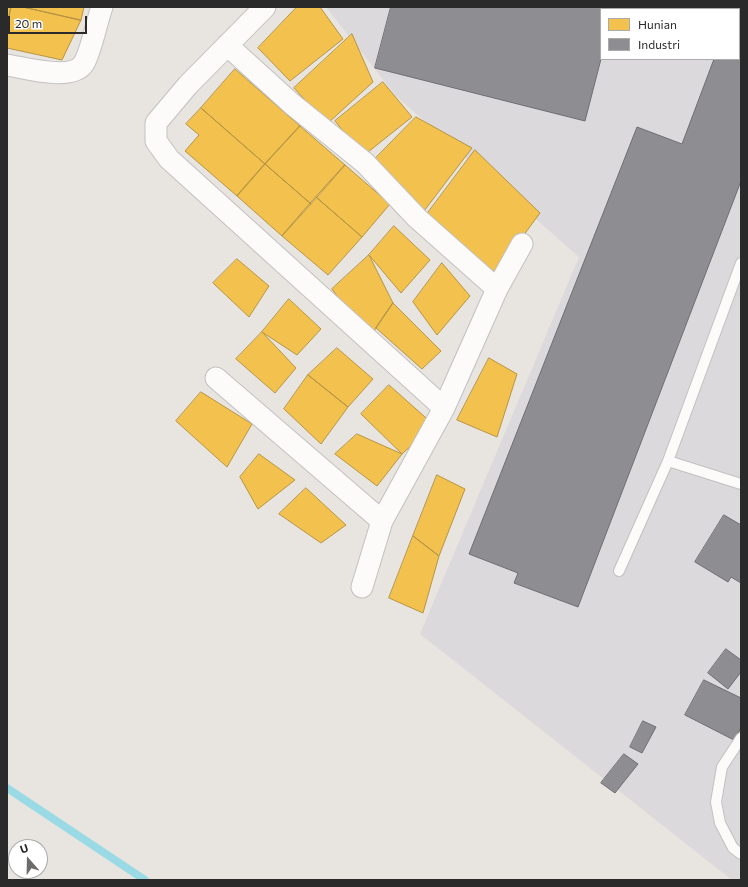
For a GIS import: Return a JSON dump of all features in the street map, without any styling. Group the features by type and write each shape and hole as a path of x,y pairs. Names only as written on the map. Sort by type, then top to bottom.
{"street":[{"path":"7,65 63,73 75,71 84,64 102,7"},
{"path":"265,7 188,85 156,123 156,141 169,159 444,408"},
{"path":"228,45 292,104 365,163 418,218 497,289"},
{"path":"362,587 382,521 444,408 497,289 522,244"},
{"path":"216,378 382,521"}],"lane":[{"path":"619,571 668,461 741,263"},
{"path":"668,461 741,484"},
{"path":"741,738 722,767 716,802 720,823 733,848 741,854"}],"shaded area":[{"path":"326,7 741,7 741,880 732,880 420,634 579,257 396,96"}],"building: Hunian":[{"path":"7,7 11,7 7,27"},
{"path":"11,7 23,7 81,20 62,60 7,48 7,27"},
{"path":"23,7 84,7 81,20"},
{"path":"297,7 320,7 343,39 290,81 258,48"},
{"path":"352,34 373,82 327,124 294,88"},
{"path":"235,69 300,126 265,164 201,108"},
{"path":"383,82 412,117 363,156 335,121"},
{"path":"201,108 265,164 237,196 185,151 199,135 186,124"},
{"path":"416,117 472,148 424,211 370,164"},
{"path":"300,126 345,165 311,204 265,164"},
{"path":"475,150 540,213 495,274 427,214"},
{"path":"265,164 311,204 282,236 237,196"},
{"path":"345,165 390,204 362,237 316,197"},
{"path":"316,197 362,237 328,275 282,236"},
{"path":"394,226 430,260 401,293 369,255"},
{"path":"369,255 393,303 368,340 332,289"},
{"path":"237,259 269,286 249,317 213,283"},
{"path":"442,263 470,296 437,335 413,302"},
{"path":"289,299 321,329 297,355 262,332"},
{"path":"393,303 441,351 422,369 376,328"},
{"path":"262,332 296,368 275,393 236,359"},
{"path":"337,348 373,379 348,407 308,375"},
{"path":"489,358 517,374 497,437 457,420"},
{"path":"308,375 348,407 321,444 284,409"},
{"path":"389,385 434,425 402,454 361,414"},
{"path":"201,392 252,424 227,467 176,421"},
{"path":"357,434 402,454 377,486 335,454"},
{"path":"259,454 295,480 258,509 240,477"},
{"path":"437,475 465,489 439,556 413,536"},
{"path":"306,488 346,525 321,543 279,514"},
{"path":"413,536 439,556 423,613 389,598"}],"building: Industri":[{"path":"391,7 615,7 600,8 601,60 585,121 375,68"},
{"path":"741,50 741,181 578,607 514,583 518,573 469,554 637,127 682,144 714,60 740,60"},
{"path":"724,515 741,525 741,583 731,577 728,582 695,562"},
{"path":"726,649 741,660 741,672 728,689 708,673"},
{"path":"704,680 741,698 741,728 734,740 685,715"},
{"path":"643,721 656,727 642,753 630,747"},
{"path":"624,754 638,764 615,793 601,783"}],"waterway":[{"path":"7,788 145,880"}]}
